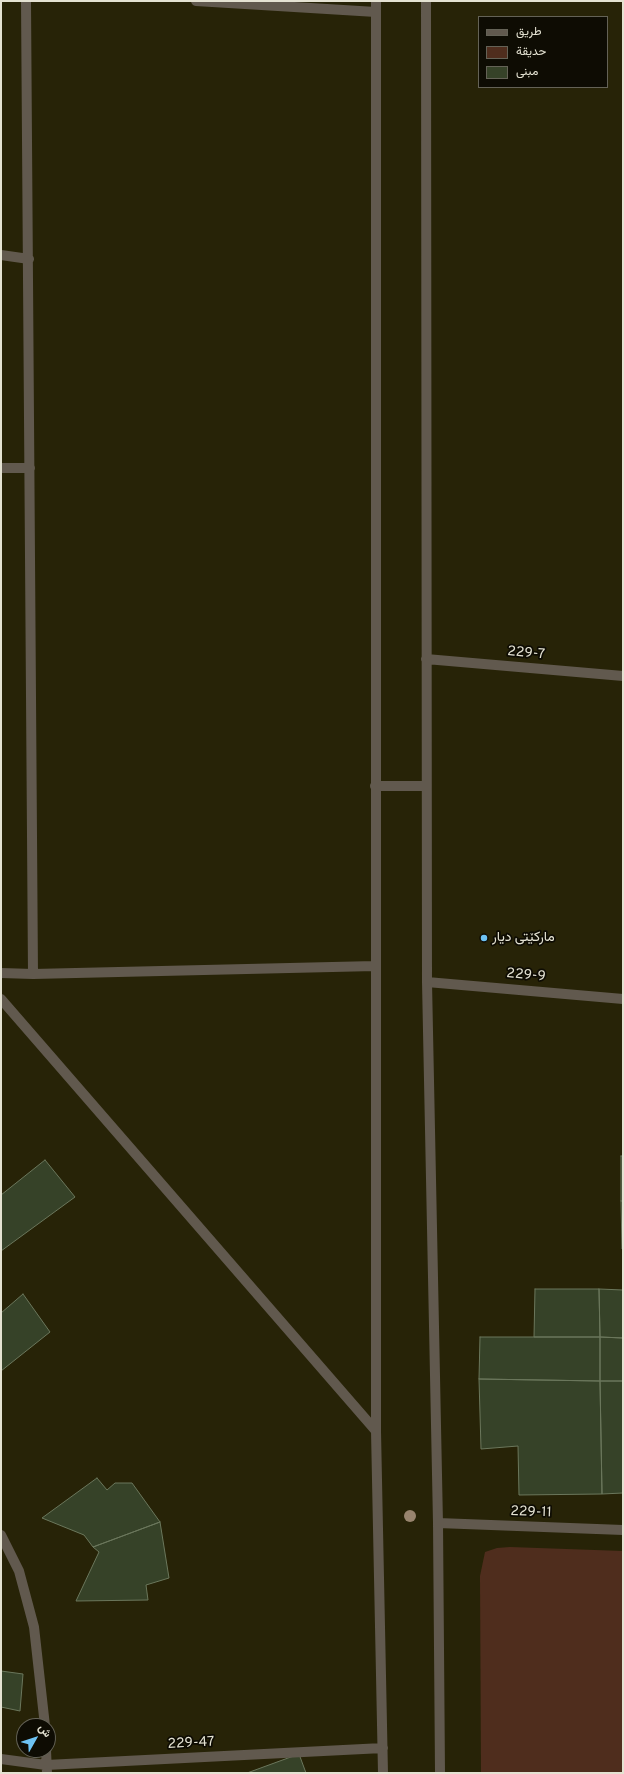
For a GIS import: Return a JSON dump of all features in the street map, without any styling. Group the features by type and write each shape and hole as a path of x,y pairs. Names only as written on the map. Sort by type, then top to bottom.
{"street":[{"path":"26,1 33,974"},
{"path":"196,1 376,12"},
{"path":"376,1 376,1431 384,1748 383,1773"},
{"path":"426,1 427,982 438,1523 440,1773"},
{"path":"1,255 29,258"},
{"path":"1,468 30,468"},
{"name":"229-7","path":"426,660 623,676"},
{"path":"375,786 426,786"},
{"path":"1,973 33,974 375,966"},
{"name":"229-9","path":"427,982 623,999"},
{"path":"1,999 376,1431"},
{"name":"229-11","path":"438,1523 623,1530"},
{"path":"1,1535 19,1571 34,1627 44,1718"},
{"name":"229-47","path":"1,1759 46,1769 384,1748"},
{"path":"46,1758 46,1769"}],"green space":[{"path":"510,1547 623,1551 623,1773 481,1773 480,1576 485,1552 497,1548"}],"building":[{"path":"621,1156 623,1156 623,1201 621,1201"},
{"path":"45,1160 75,1197 1,1251 1,1195"},
{"path":"621,1201 623,1201 623,1249 622,1249"},
{"path":"535,1289 599,1289 600,1337 534,1337"},
{"path":"599,1289 623,1290 623,1338 600,1337"},
{"path":"23,1294 50,1332 1,1371 1,1313"},
{"path":"480,1337 600,1337 600,1381 479,1379"},
{"path":"600,1337 623,1338 623,1381 600,1381"},
{"path":"479,1379 600,1381 602,1494 519,1495 518,1446 481,1449"},
{"path":"600,1381 623,1381 623,1493 602,1494"},
{"path":"97,1478 107,1490 115,1483 132,1483 160,1522 93,1547 84,1535 42,1518"},
{"path":"160,1522 169,1578 146,1585 148,1600 76,1601 99,1552 93,1547"},
{"path":"1,1671 23,1674 20,1711 1,1707"},
{"path":"299,1754 306,1773 247,1773"}],"place":[{"name":"مارکێتی دیار","path":"484,938"}]}
